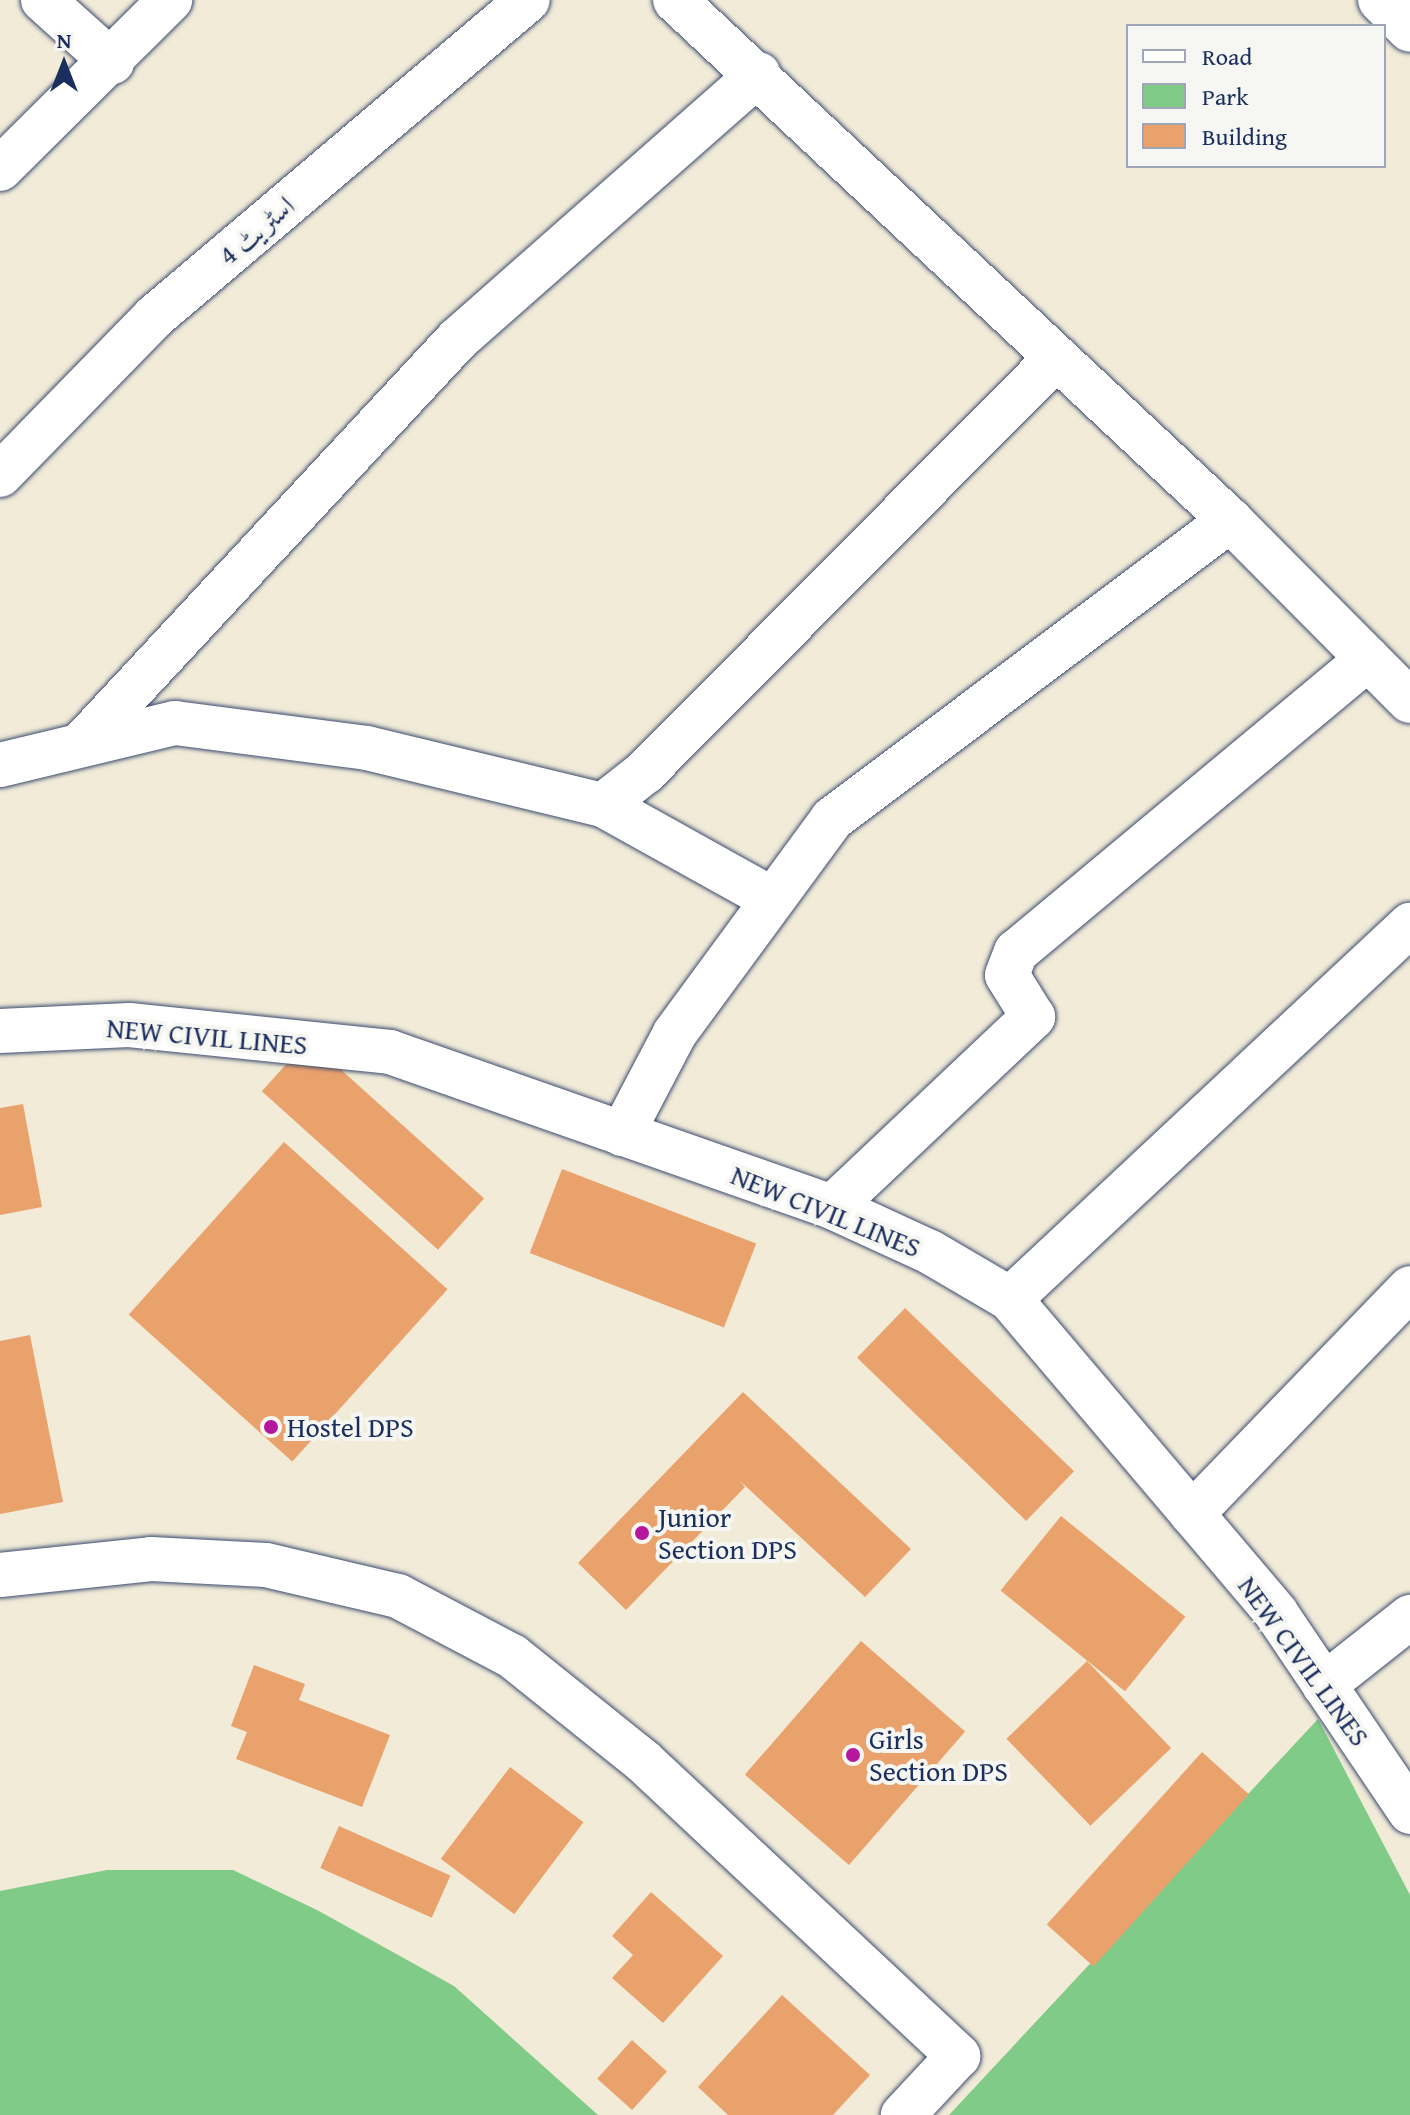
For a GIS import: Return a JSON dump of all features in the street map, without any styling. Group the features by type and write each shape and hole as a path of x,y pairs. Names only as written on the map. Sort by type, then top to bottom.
{"street":[{"path":"43,0 112,62"},
{"path":"0,169 112,62 170,0"},
{"name":"اسٹریٹ 4","path":"0,475 154,317 528,0"},
{"path":"675,0 759,74 1055,359 1230,520 1410,701"},
{"path":"1380,0 1410,30"},
{"path":"86,739 457,340 759,74"},
{"path":"603,805 645,772 1055,359"},
{"path":"622,1134 675,1033 832,819 1230,520"},
{"path":"832,1207 1033,1017 1007,975 1016,952 1368,659"},
{"path":"0,765 86,739 190,725 367,748 603,805 772,899"},
{"path":"1010,1299 1410,925"},
{"name":"NEW CIVIL LINES","path":"0,1031 129,1025 390,1052 832,1207 1010,1299 1192,1514 1324,1685 1410,1812"},
{"path":"1192,1514 1410,1288"},
{"path":"0,1575 151,1559 266,1565 398,1596 512,1656 643,1761 958,2056 903,2115"},
{"path":"1324,1685 1410,1617"}],"green space":[{"path":"1318,1719 1410,1895 1410,2115 949,2115"},
{"path":"107,1870 233,1870 317,1910 454,1986 598,2115 0,2115 0,1891"}],"building":[{"path":"308,1040 484,1199 438,1250 262,1091"},
{"path":"23,1104 42,1207 0,1215 0,1108"},
{"path":"284,1142 447,1289 292,1462 129,1314"},
{"path":"562,1169 756,1244 724,1328 530,1253"},
{"path":"905,1308 1074,1471 1026,1521 857,1358"},
{"path":"30,1335 63,1502 0,1514 0,1341"},
{"path":"743,1392 911,1549 865,1597 740,1481 745,1487 626,1610 578,1563"},
{"path":"1061,1516 1185,1617 1125,1691 1001,1591"},
{"path":"861,1641 965,1732 849,1865 745,1775"},
{"path":"1087,1661 1171,1748 1090,1826 1006,1739"},
{"path":"254,1665 305,1684 299,1700 390,1735 362,1807 236,1759 247,1732 231,1726"},
{"path":"1202,1752 1249,1794 1094,1967 1047,1924"},
{"path":"510,1767 583,1822 514,1914 441,1859"},
{"path":"339,1826 450,1876 432,1918 320,1868"},
{"path":"651,1892 723,1956 663,2023 612,1978 633,1955 612,1936"},
{"path":"782,1995 870,2075 833,2115 728,2115 698,2087"},
{"path":"632,2040 667,2071 632,2110 597,2079"}],"place":[{"name":"Hostel DPS","path":"271,1427"},
{"name":"Junior Section DPS","path":"642,1533"},
{"name":"Girls Section DPS","path":"853,1755"}]}
